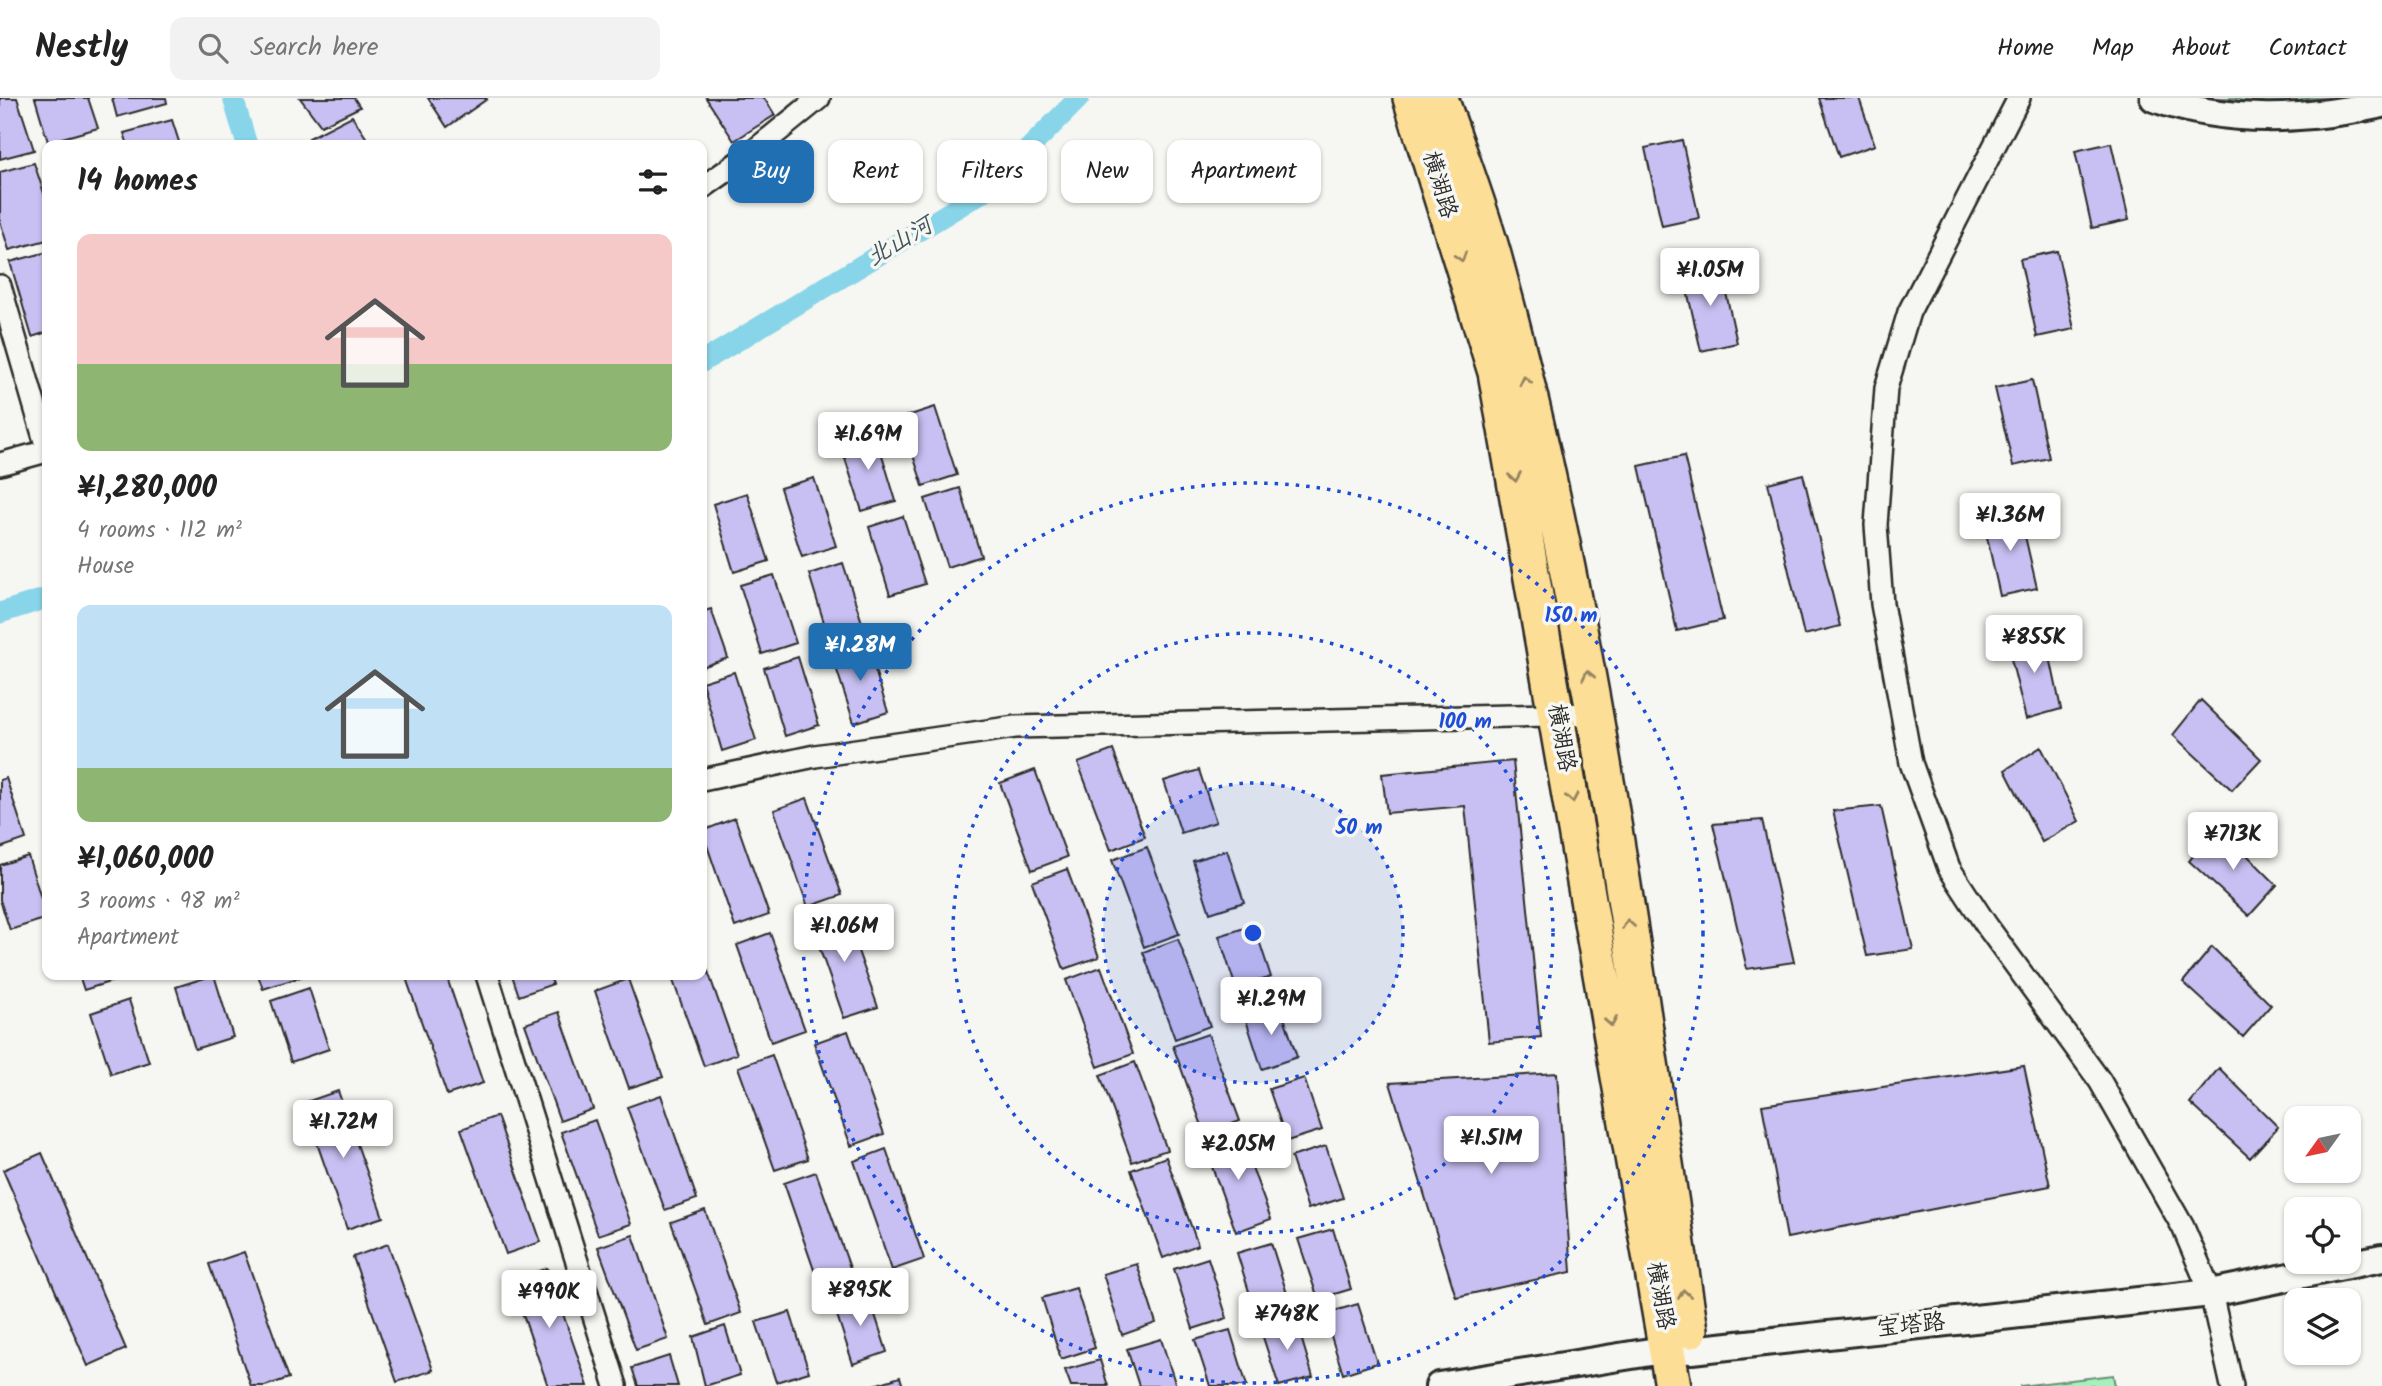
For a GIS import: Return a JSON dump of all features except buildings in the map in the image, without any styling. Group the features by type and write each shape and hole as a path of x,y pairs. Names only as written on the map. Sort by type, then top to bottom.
{"highway":[{"name":"横湖路","path":"1411,98 1496,372 1557,715 1681,1349 1696,1386"},
{"name":"横湖路","path":"1440,98 1495,262 1523,371 1596,713 1681,1349 1673,1386"}],"street":[{"path":"707,184 749,155 819,98"},
{"path":"2019,98 1909,312 1886,388 1875,525 1882,604 1911,763 1949,868 1987,926 2100,1081 2183,1227 2211,1293 2232,1386"},
{"path":"2154,98 2214,113 2264,119 2325,114 2382,104"},
{"path":"0,286 42,432"},
{"path":"0,464 42,451"},
{"path":"707,778 815,756 1015,727 1596,713"},
{"path":"489,980 616,1386"},
{"name":"宝塔路","path":"1439,1386 1681,1349 2211,1293 2382,1258"}],"green space":[{"path":"2205,98 2365,98 2265,106"},
{"path":"2113,1375 2115,1386 2020,1386"}],"waterway":[{"path":"233,98 246,140"},
{"name":"北山河","path":"707,359 991,187 1079,98"},
{"name":"北山河","path":"0,613 42,600"}]}
